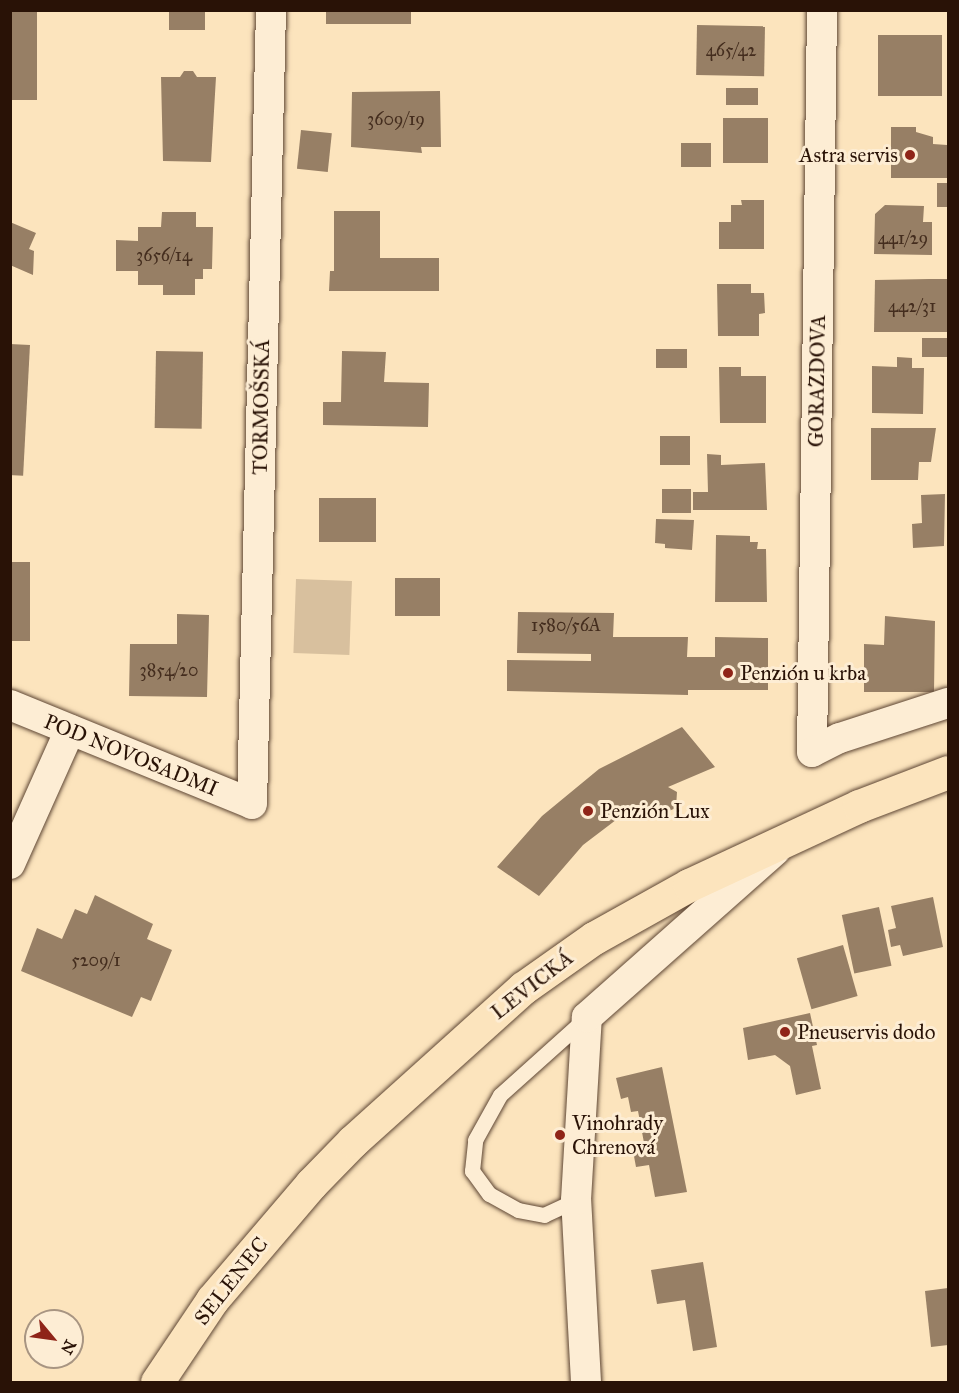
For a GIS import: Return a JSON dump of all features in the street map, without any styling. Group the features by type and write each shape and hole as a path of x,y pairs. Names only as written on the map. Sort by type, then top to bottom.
{"main road":[{"name":"LEVICKÁ","path":"311,1184 458,1043 523,988 594,938 689,885 789,837 948,772"},
{"name":"SELENEC","path":"157,1383 212,1300 311,1184"}],"street":[{"name":"TORMOŠSKÁ","path":"252,804 271,10"},
{"name":"GORAZDOVA","path":"822,10 812,752 840,738 948,703"},
{"name":"POD NOVOSADMI","path":"10,705 252,804"},
{"path":"10,864 70,730"},
{"name":"LEVICKÁ","path":"587,1017 789,837"},
{"path":"586,1383 576,1200 587,1017"}],"lane":[{"name":"LEVICKÁ","path":"576,1200 544,1215 518,1210 489,1194 472,1172 475,1140 500,1095 587,1017"}],"shaded area":[{"path":"296,579 352,581 349,655 293,653"}],"building":[{"path":"10,10 37,10 37,100 10,100"},
{"path":"169,10 205,10 205,30 169,30"},
{"path":"326,10 411,10 411,24 326,24"},
{"path":"697,25 765,26 764,76 696,75"},
{"path":"878,35 942,35 942,96 878,96"},
{"path":"184,71 193,71 197,77 216,77 211,162 163,161 161,77 180,77"},
{"path":"726,88 758,88 758,105 726,105"},
{"path":"440,91 441,147 421,147 422,153 351,147 352,92"},
{"path":"723,118 768,118 768,163 723,163"},
{"path":"891,127 916,127 916,132 933,137 933,144 947,145 947,178 891,178"},
{"path":"301,130 332,133 328,172 297,169"},
{"path":"681,143 711,143 711,167 681,167"},
{"path":"937,183 948,183 948,207 937,207"},
{"path":"741,200 764,200 764,249 719,249 719,222 731,222 731,205 742,205"},
{"path":"885,205 924,206 923,222 932,222 932,255 874,254 875,214"},
{"path":"334,211 380,211 380,258 439,258 439,291 329,291 330,271 334,271"},
{"path":"162,212 196,212 196,227 213,227 212,269 203,269 203,279 195,279 195,295 163,295 163,285 138,285 138,271 116,271 116,240 138,241 138,227 161,227"},
{"path":"10,222 36,233 29,249 34,251 33,275 10,265"},
{"path":"948,279 948,332 874,332 875,280"},
{"path":"717,284 751,284 751,293 764,293 765,313 759,314 759,336 718,336"},
{"path":"922,338 948,338 948,357 922,357"},
{"path":"10,344 30,345 23,476 10,475"},
{"path":"656,349 687,349 687,368 656,368"},
{"path":"156,351 203,352 202,429 155,428"},
{"path":"342,351 386,352 384,382 429,383 428,427 323,425 323,402 341,402"},
{"path":"897,357 912,358 912,368 924,368 923,414 872,413 872,366 897,367"},
{"path":"719,367 741,367 741,376 766,376 766,423 720,423"},
{"path":"871,428 936,428 931,462 919,462 918,480 871,480"},
{"path":"660,436 690,436 690,465 660,465"},
{"path":"707,454 721,455 721,465 765,463 767,510 693,510 693,492 708,492"},
{"path":"662,489 691,489 691,513 662,513"},
{"path":"945,494 944,546 913,548 912,524 922,523 921,495"},
{"path":"319,498 376,498 376,542 319,542"},
{"path":"656,519 694,520 692,550 665,548 665,544 655,543"},
{"path":"716,535 750,536 750,542 758,542 757,549 766,549 767,602 715,602"},
{"path":"10,562 30,562 30,641 10,641"},
{"path":"395,578 440,578 440,616 395,616"},
{"path":"518,612 614,613 613,637 688,637 687,657 715,657 715,637 768,638 768,690 688,690 688,695 507,691 507,660 591,661 591,654 517,653"},
{"path":"177,614 209,615 207,697 129,696 130,644 177,644"},
{"path":"885,616 935,621 934,692 864,692 864,644 884,645"},
{"name":"Penzión Lux","path":"682,727 715,767 668,787 677,792 676,808 659,815 633,807 583,845 539,896 497,867 542,816 599,769"},
{"path":"95,895 153,924 147,939 172,950 151,1001 141,997 132,1017 21,971 37,928 62,939 75,909 87,914"},
{"path":"933,897 943,947 903,956 900,945 891,947 888,930 896,928 891,906"},
{"path":"879,907 891,966 854,974 842,915"},
{"path":"843,945 858,996 811,1009 797,958"},
{"path":"810,1013 817,1045 812,1046 821,1089 796,1095 790,1066 775,1055 748,1060 743,1028"},
{"path":"662,1067 687,1192 655,1197 649,1165 636,1167 633,1151 645,1148 638,1111 631,1112 628,1097 621,1099 616,1078"},
{"path":"703,1262 717,1347 693,1351 685,1300 657,1304 651,1270"},
{"path":"948,1288 948,1345 931,1347 925,1291"}],"place":[{"name":"Astra servis","path":"910,155"},
{"name":"Penzión u krba","path":"728,673"},
{"name":"Penzión Lux","path":"588,811"},
{"name":"Pneuservis dodo","path":"785,1032"},
{"name":"Vinohrady Chrenová","path":"560,1135"}]}
